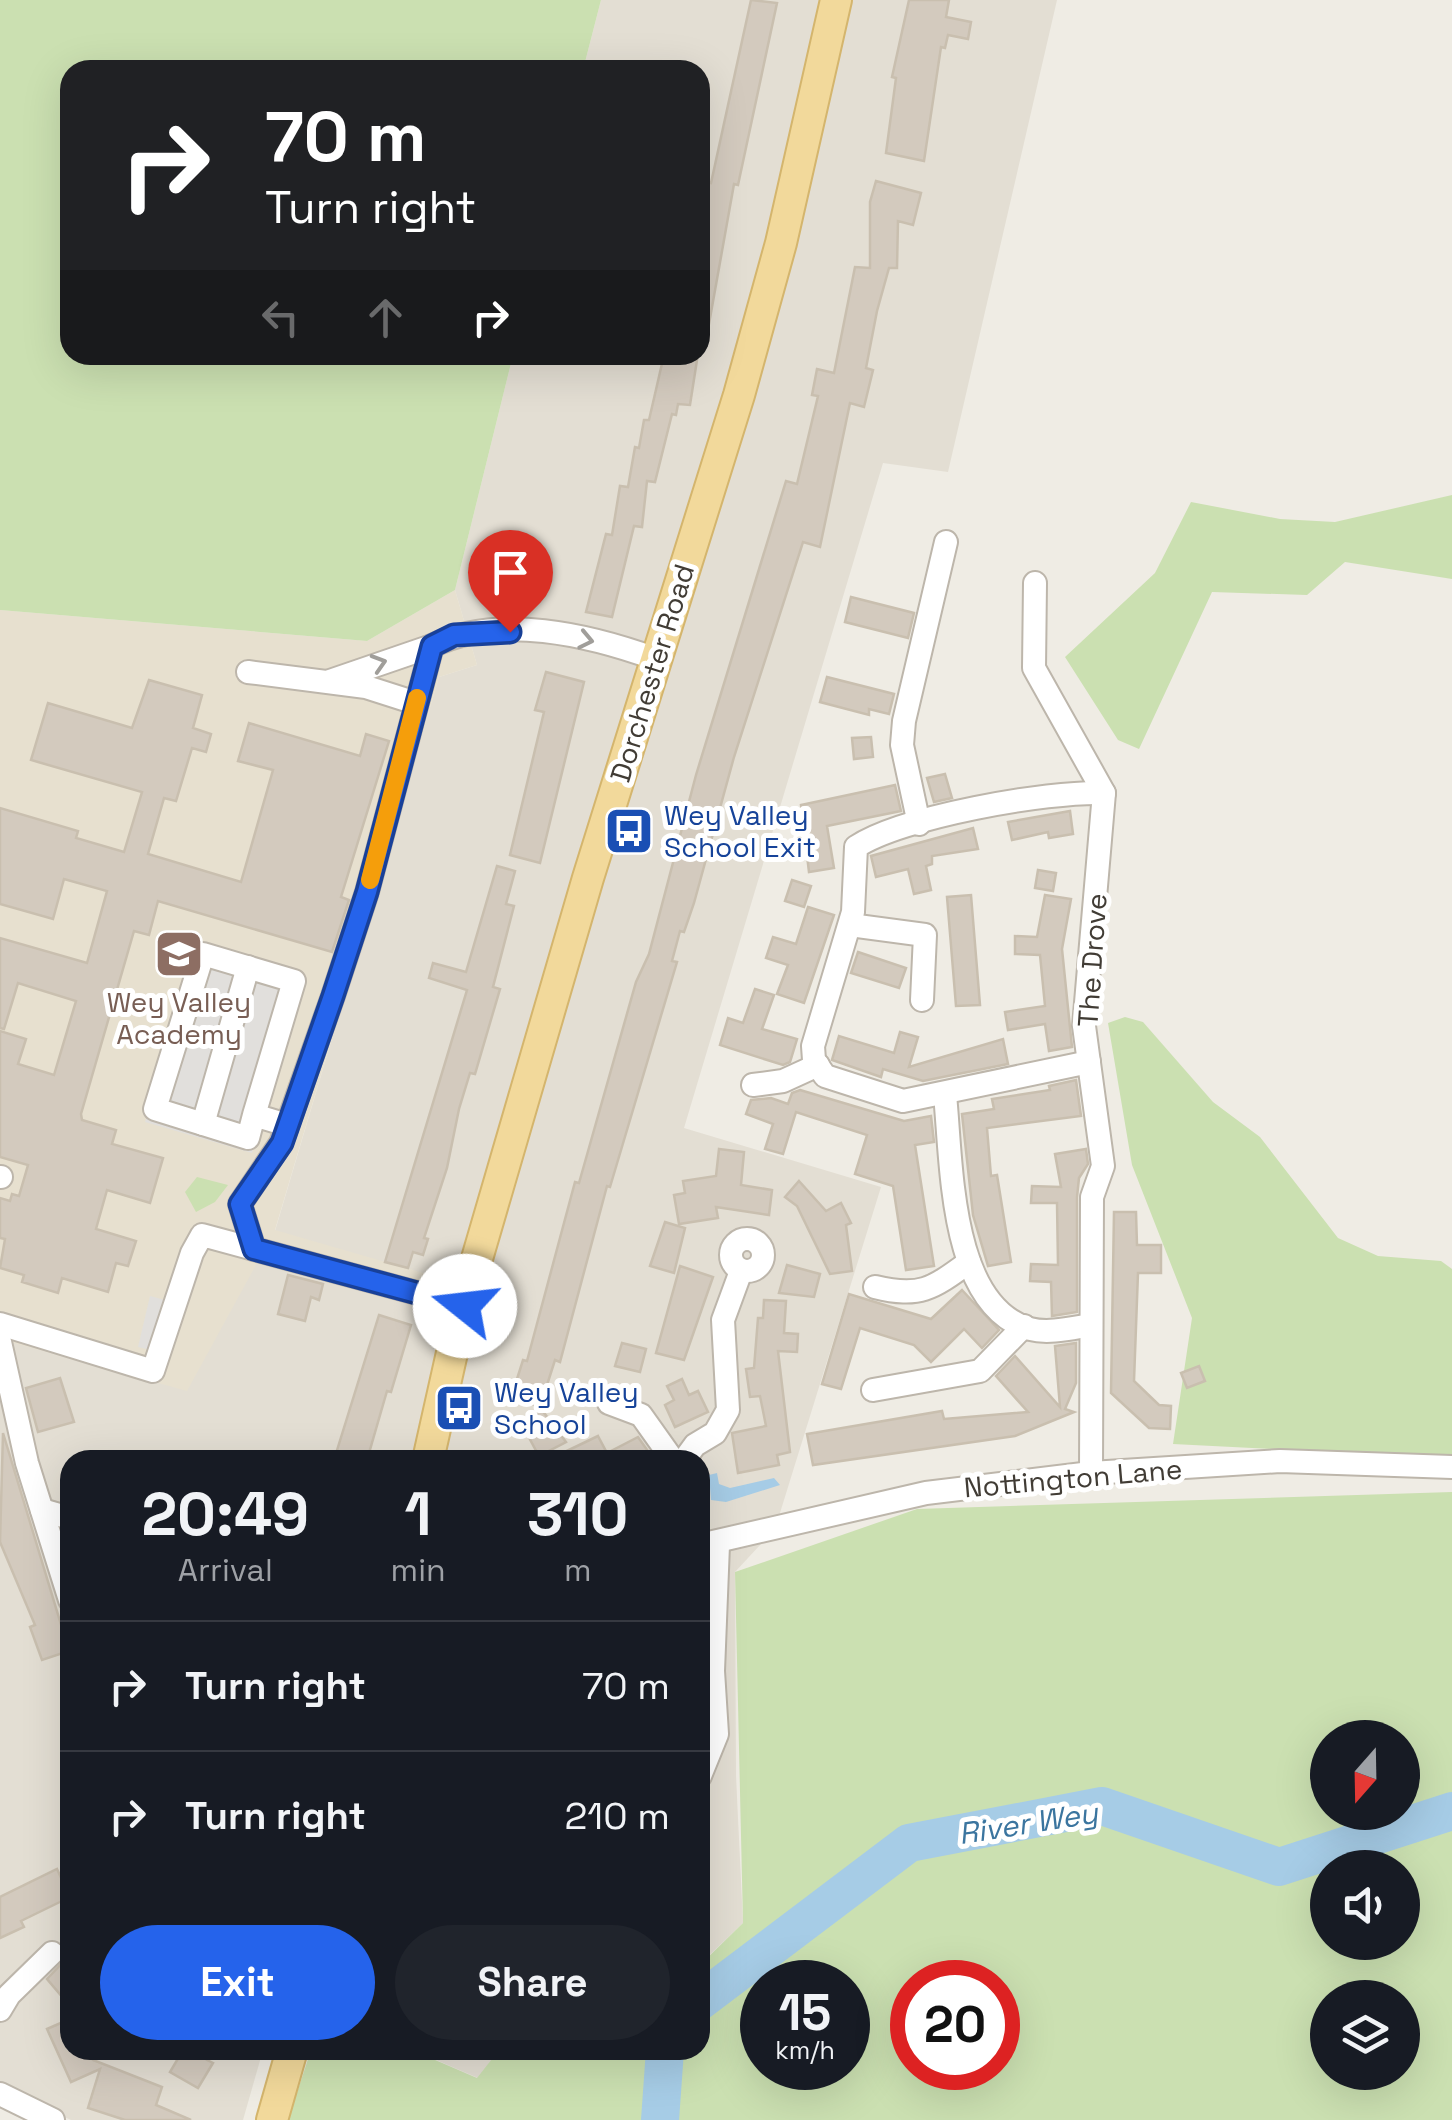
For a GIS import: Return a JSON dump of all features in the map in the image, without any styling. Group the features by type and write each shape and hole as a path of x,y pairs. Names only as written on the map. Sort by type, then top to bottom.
{"main road":[{"name":"Dorchester Road","path":"430,1450 465,1306 656,658 744,376 781,243 836,0"},
{"path":"272,2120 289,2060"}],"street":[{"path":"919,824 903,733 946,542"},
{"path":"1035,583 1034,668 1104,793"},
{"path":"326,682 454,635 538,630 656,658"},
{"path":"254,1249 240,1204 282,1143 367,892 432,646"},
{"path":"248,672 366,687 416,703"},
{"path":"1089,1062 903,1101 867,1093 824,1076 813,1046 850,925 856,848 877,833 1069,792 1104,793"},
{"name":"The Drove","path":"1091,1473 1092,1197 1103,1166 1084,1026 1104,793"},
{"path":"850,925 925,936 922,1000"},
{"path":"204,954 294,980 254,1114 248,1138 155,1110 204,954"},
{"path":"202,1124 248,967"},
{"path":"752,1085 783,1081 818,1066"},
{"path":"944,1095 961,1238 988,1298 1005,1316 1024,1326 1054,1330 1092,1325"},
{"path":"254,1114 287,1125"},
{"path":"60,1568 42,1510 2,1328 153,1371 192,1253 202,1235 465,1306"},
{"path":"875,1286 908,1295 938,1285 969,1262"},
{"path":"691,1450 715,1432 728,1410 723,1320 741,1271"},
{"path":"874,1390 980,1371 1024,1326"},
{"path":"609,1403 641,1415 667,1450"},
{"name":"Nottington Lane","path":"710,1545 926,1493 1091,1473 1280,1460 1452,1467"},
{"path":"42,1510 60,1515"},
{"path":"710,1576 718,1734 710,1753"},
{"path":"0,2010 9,1994 52,1954"},
{"path":"0,2094 53,2120"}],"shaded area":[{"path":"601,0 1057,0 948,472 883,463 684,1128 881,1187 775,1529 735,1572 736,1776 743,1923 710,1954 710,1450 60,1450 60,2060 260,2060 243,2120 71,2120 0,2087 0,1339 263,1252 435,1277 275,1231 439,677 477,665 455,590 511,365 710,365 710,60 586,60"},
{"name":"Wey Valley Academy","path":"455,590 477,665 439,677 275,1230 437,1277 420,1286 263,1252 187,1391 0,1339 0,610 367,641"},
{"path":"197,943 304,974 252,1153 145,1122"},
{"path":"150,1296 165,1300 150,1350 138,1347"},
{"path":"436,2060 492,2060 478,2078"}],"green space":[{"path":"0,0 601,0 586,60 60,60 60,365 511,365 455,590 367,641 0,610"},
{"path":"1452,495 1452,579 1345,562 1307,595 1212,592 1139,749 1118,740 1065,657 1155,573 1191,502 1280,519 1335,522"},
{"path":"1125,1017 1143,1022 1213,1102 1260,1137 1338,1238 1378,1256 1441,1261 1452,1269 1452,1458 1173,1444 1192,1318 1132,1165 1108,1023"},
{"path":"197,1177 228,1185 215,1202 196,1212 185,1192"},
{"path":"1452,1492 1452,2120 288,2120 308,2060 435,2060 477,2078 491,2060 710,2060 710,1955 743,1923 735,1572 917,1509"}],"water":[{"path":"717,1473 719,1484 730,1488 774,1478 780,1485 726,1502 711,1500 710,1475"}],"building":[{"path":"751,0 777,3 738,185 734,184 710,318 711,183"},
{"path":"909,0 949,0 946,17 971,22 968,39 948,35 945,48 941,47 924,161 886,153 896,78 892,77"},
{"path":"876,181 921,193 913,225 898,221 897,268 889,268 877,311 866,368 873,370 864,407 850,403 820,547 803,542 734,757 694,903 684,932 680,931 672,961 677,962 610,1187 607,1186 560,1362 555,1360 540,1407 511,1398 523,1360 527,1361 575,1182 579,1183 636,982 649,954 696,775 786,481 797,484 818,396 812,395 817,369 834,373 855,267 870,268 870,202"},
{"path":"662,365 696,365 690,405 678,404 676,415 672,414 655,482 647,481 642,527 634,526 612,617 586,612 606,534 612,535 620,486 628,487 635,447 639,448 644,420 649,420"},
{"path":"851,597 914,613 908,638 845,622"},
{"path":"546,672 584,682 540,863 510,855 544,712 535,710"},
{"path":"827,677 894,694 889,714 869,709 869,715 820,702"},
{"path":"149,680 202,695 193,728 211,734 206,752 192,748 176,801 164,798 148,854 241,882 273,770 238,761 249,723 360,756 366,734 389,741 341,897 349,900 332,952 158,901 149,935 134,931 81,1114 82,1120 116,1130 112,1144 163,1158 150,1203 107,1190 96,1229 136,1241 128,1266 116,1263 108,1292 62,1278 58,1293 22,1282 24,1275 0,1268 5,1239 0,1238 0,1198 10,1201 12,1194 19,1196 28,1165 0,1157 0,1031 26,1039 18,1064 54,1075 76,1001 18,983 4,1029 0,1028 0,938 87,963 107,891 64,879 53,919 0,904 0,808 78,831 76,838 124,852 142,792 31,760 48,703 132,728"},
{"path":"871,737 873,757 854,759 852,738"},
{"path":"945,774 952,798 934,802 927,778"},
{"path":"895,785 901,811 827,826 834,868 809,872 801,805"},
{"path":"1070,811 1073,834 1049,838 1048,832 1012,840 1008,822"},
{"path":"973,828 978,849 932,856 932,864 926,866 931,890 914,894 908,869 876,877 871,856"},
{"path":"497,866 515,871 506,904 514,906 493,987 500,989 475,1074 470,1073 459,1109 447,1168 424,1238 428,1239 423,1255 413,1252 408,1268 385,1262 467,990 429,978 433,963 466,972"},
{"path":"1038,870 1056,873 1053,891 1035,888"},
{"path":"792,880 811,886 804,907 785,901"},
{"path":"971,895 980,1005 956,1006 947,897"},
{"path":"1045,895 1071,899 1062,949 1072,1047 1049,1051 1045,1024 1008,1030 1005,1012 1045,1006 1040,955 1015,954 1015,936 1037,937"},
{"path":"808,907 834,915 804,1003 777,994 788,965 766,958 773,937 796,944"},
{"path":"858,952 906,968 899,988 851,973"},
{"path":"755,989 774,995 762,1029 797,1039 790,1062 783,1065 720,1045 728,1018 743,1023"},
{"path":"900,1032 918,1037 909,1067 1003,1039 1008,1064 923,1081 883,1069 881,1077 832,1060 839,1036 894,1053"},
{"path":"1076,1080 1081,1116 987,1128 991,1176 997,1175 1011,1262 988,1266 973,1215 962,1114 994,1109 992,1099 1050,1090 1049,1086"},
{"path":"800,1090 904,1121 931,1116 934,1142 915,1145 934,1266 906,1270 893,1186 855,1174 867,1135 796,1112 783,1154 765,1149 773,1124 746,1114 751,1100 771,1098 788,1104 792,1093"},
{"path":"719,1149 744,1152 741,1185 772,1190 769,1215 716,1207 718,1218 679,1224 674,1195 685,1193 683,1181 716,1176"},
{"path":"1086,1149 1088,1164 1079,1178 1077,1197 1077,1312 1052,1316 1051,1282 1030,1281 1031,1264 1058,1265 1057,1203 1031,1203 1032,1186 1061,1187 1055,1154"},
{"path":"799,1181 826,1211 841,1203 851,1223 846,1225 852,1271 830,1274 797,1206 785,1197"},
{"path":"1114,1212 1136,1212 1137,1245 1161,1245 1161,1273 1138,1273 1134,1381 1159,1405 1171,1406 1170,1429 1149,1428 1111,1393"},
{"path":"665,1222 685,1228 674,1273 650,1266"},
{"path":"787,1265 820,1274 814,1297 779,1293"},
{"path":"680,1266 713,1277 684,1360 656,1353"},
{"path":"288,1275 323,1284 319,1300 311,1297 305,1321 278,1314"},
{"path":"962,1290 999,1330 982,1348 964,1329 931,1362 914,1345 860,1328 841,1389 822,1384 849,1294 931,1319"},
{"path":"764,1300 786,1301 784,1333 798,1334 797,1352 778,1351 790,1452 777,1455 779,1465 738,1473 732,1433 766,1426 760,1396 750,1397 746,1369 754,1368 758,1318 763,1318"},
{"path":"379,1315 411,1325 370,1450 337,1450"},
{"path":"622,1343 646,1349 640,1372 615,1366"},
{"path":"1076,1343 1076,1383 1065,1409 1074,1412 1015,1436 813,1465 807,1434 942,1411 944,1419 1028,1412 996,1376 1015,1356 1060,1407 1055,1346"},
{"path":"1199,1366 1205,1381 1187,1388 1181,1373"},
{"path":"60,1378 74,1422 38,1432 26,1388"},
{"path":"682,1379 689,1395 698,1391 708,1412 675,1427 665,1405 674,1400 667,1386"},
{"path":"542,1410 566,1442 551,1450 536,1450 520,1421"},
{"path":"3,1433 60,1621 60,1654 42,1660 30,1627 35,1625 0,1542"},
{"path":"598,1436 605,1450 569,1450"},
{"path":"638,1437 647,1450 613,1450"},
{"path":"57,1869 60,1875 60,1902 21,1921 24,1927 0,1938 0,1897"},
{"path":"60,1965 60,1994 47,1979"},
{"path":"60,2023 60,2058 47,2029"},
{"path":"61,2060 93,2060 162,2087 156,2105 191,2120 125,2120 88,2108 100,2069 71,2082"},
{"path":"177,2060 213,2063 198,2088 170,2072"}],"waterway":[{"name":"River Wey","path":"710,1993 909,1843 1102,1806 1279,1867 1452,1811"},
{"name":"River Wey","path":"660,2120 664,2060"}],"slow traffic":[{"path":"370,880 417,698"}],"place":[{"name":"Wey Valley School Exit","path":"629,831"},
{"name":"Wey Valley Academy","path":"179,954"},
{"name":"Wey Valley School","path":"459,1408"}],"route":[{"path":"465,1306 254,1249 240,1204 282,1143 333,996 367,892 432,646 454,635 510,632"}]}
